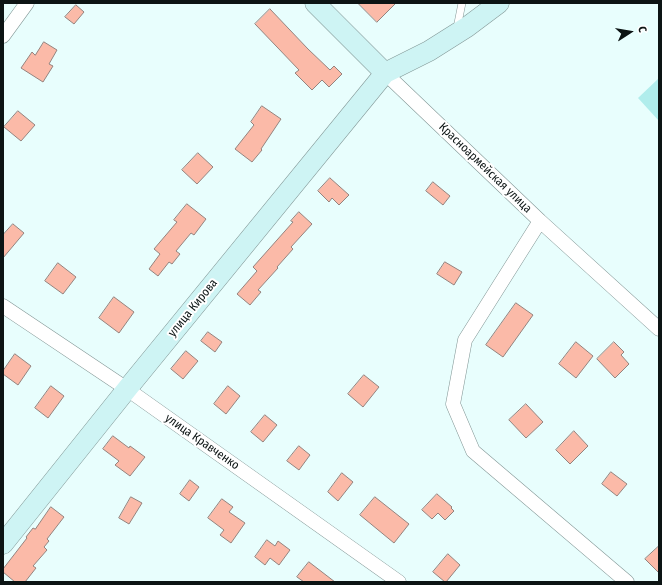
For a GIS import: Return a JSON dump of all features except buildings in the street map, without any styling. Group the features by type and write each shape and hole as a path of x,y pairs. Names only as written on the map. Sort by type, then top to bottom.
{"street":[{"path":"3,36 27,3"},
{"name":"Красноармейская улица","path":"315,3 385,73 540,220 659,328"},
{"path":"385,73 430,51 499,3"},
{"name":"улица Кирова","path":"3,544 127,389 385,73"},
{"path":"540,220 465,340 453,404 473,450 628,582"},
{"name":"улица Кравченко","path":"3,306 127,389 399,582"}],"lane":[{"path":"456,34 462,3"}],"shaded area":[{"path":"659,78 659,121 638,98"}]}
